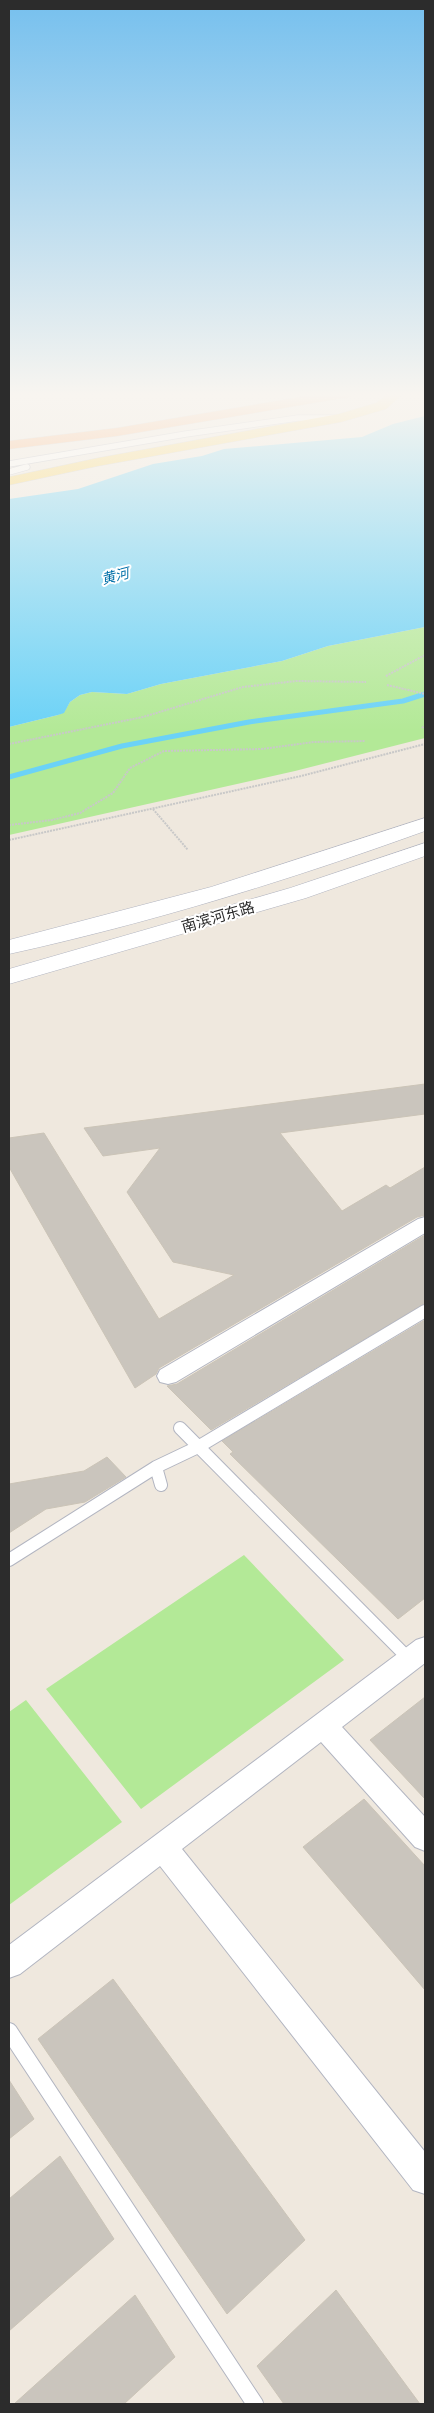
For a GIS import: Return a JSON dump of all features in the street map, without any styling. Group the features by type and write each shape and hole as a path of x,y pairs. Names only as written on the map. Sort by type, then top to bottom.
{"main road":[{"name":"南滨河东路","path":"9,947 206,895 330,857 425,824"},
{"name":"南滨河东路","path":"9,977 65,959 298,893 425,849"}],"street":[{"path":"168,1376 425,1224"},
{"path":"9,1963 418,1654"},
{"path":"323,1725 425,1837"},
{"path":"162,1847 425,2178"}],"lane":[{"path":"9,1560 156,1467 198,1447 425,1312"},
{"path":"180,1428 418,1654"},
{"path":"156,1467 161,1485"},
{"path":"9,2031 255,2404"}],"path":[{"path":"386,676 425,655"},
{"path":"9,744 87,731 145,716 227,691 284,682 326,680 366,682"},
{"path":"388,685 425,694"},
{"path":"422,728 425,725"},
{"path":"9,825 52,820 80,812 113,794 130,768 164,751 262,750 314,742 365,741"},
{"path":"9,840 301,776 425,744"},
{"path":"153,808 188,850"}],"green space":[{"path":"425,627 425,738 295,771 9,835 9,727 58,715 64,712 70,702 80,695 92,692 127,694 161,684 282,661 328,646"},
{"path":"244,1555 344,1660 141,1809 46,1689"},
{"path":"26,1700 122,1822 9,1905 9,1712"}],"water":[{"name":"黄河","path":"9,506 425,506 425,627 328,646 282,661 161,684 127,694 92,692 80,695 70,702 64,713 9,727"}],"building":[{"path":"425,1084 425,1114 280,1133 342,1211 386,1185 390,1188 425,1167 425,1215 417,1217 159,1368 156,1374 135,1388 9,1167 9,1138 44,1133 159,1319 234,1275 173,1262 127,1192 160,1148 103,1156 84,1128"},
{"path":"425,1235 425,1303 211,1430 167,1386 177,1384"},
{"path":"425,1320 425,1598 398,1619 230,1454 233,1452 222,1441"},
{"path":"107,1457 126,1477 85,1502 46,1509 9,1533 9,1484 84,1471"},
{"path":"425,1697 425,1799 370,1740"},
{"path":"364,1799 425,1866 425,1990 303,1847"},
{"path":"113,1979 305,2240 227,2314 38,2039"},
{"path":"9,2080 34,2119 9,2139"},
{"path":"60,2156 114,2239 9,2331 9,2199"},
{"path":"336,2290 420,2404 284,2404 257,2366"},
{"path":"135,2295 175,2357 124,2404 14,2404"}],"waterway":[{"path":"9,777 122,746 249,722 403,701 425,694"}]}
